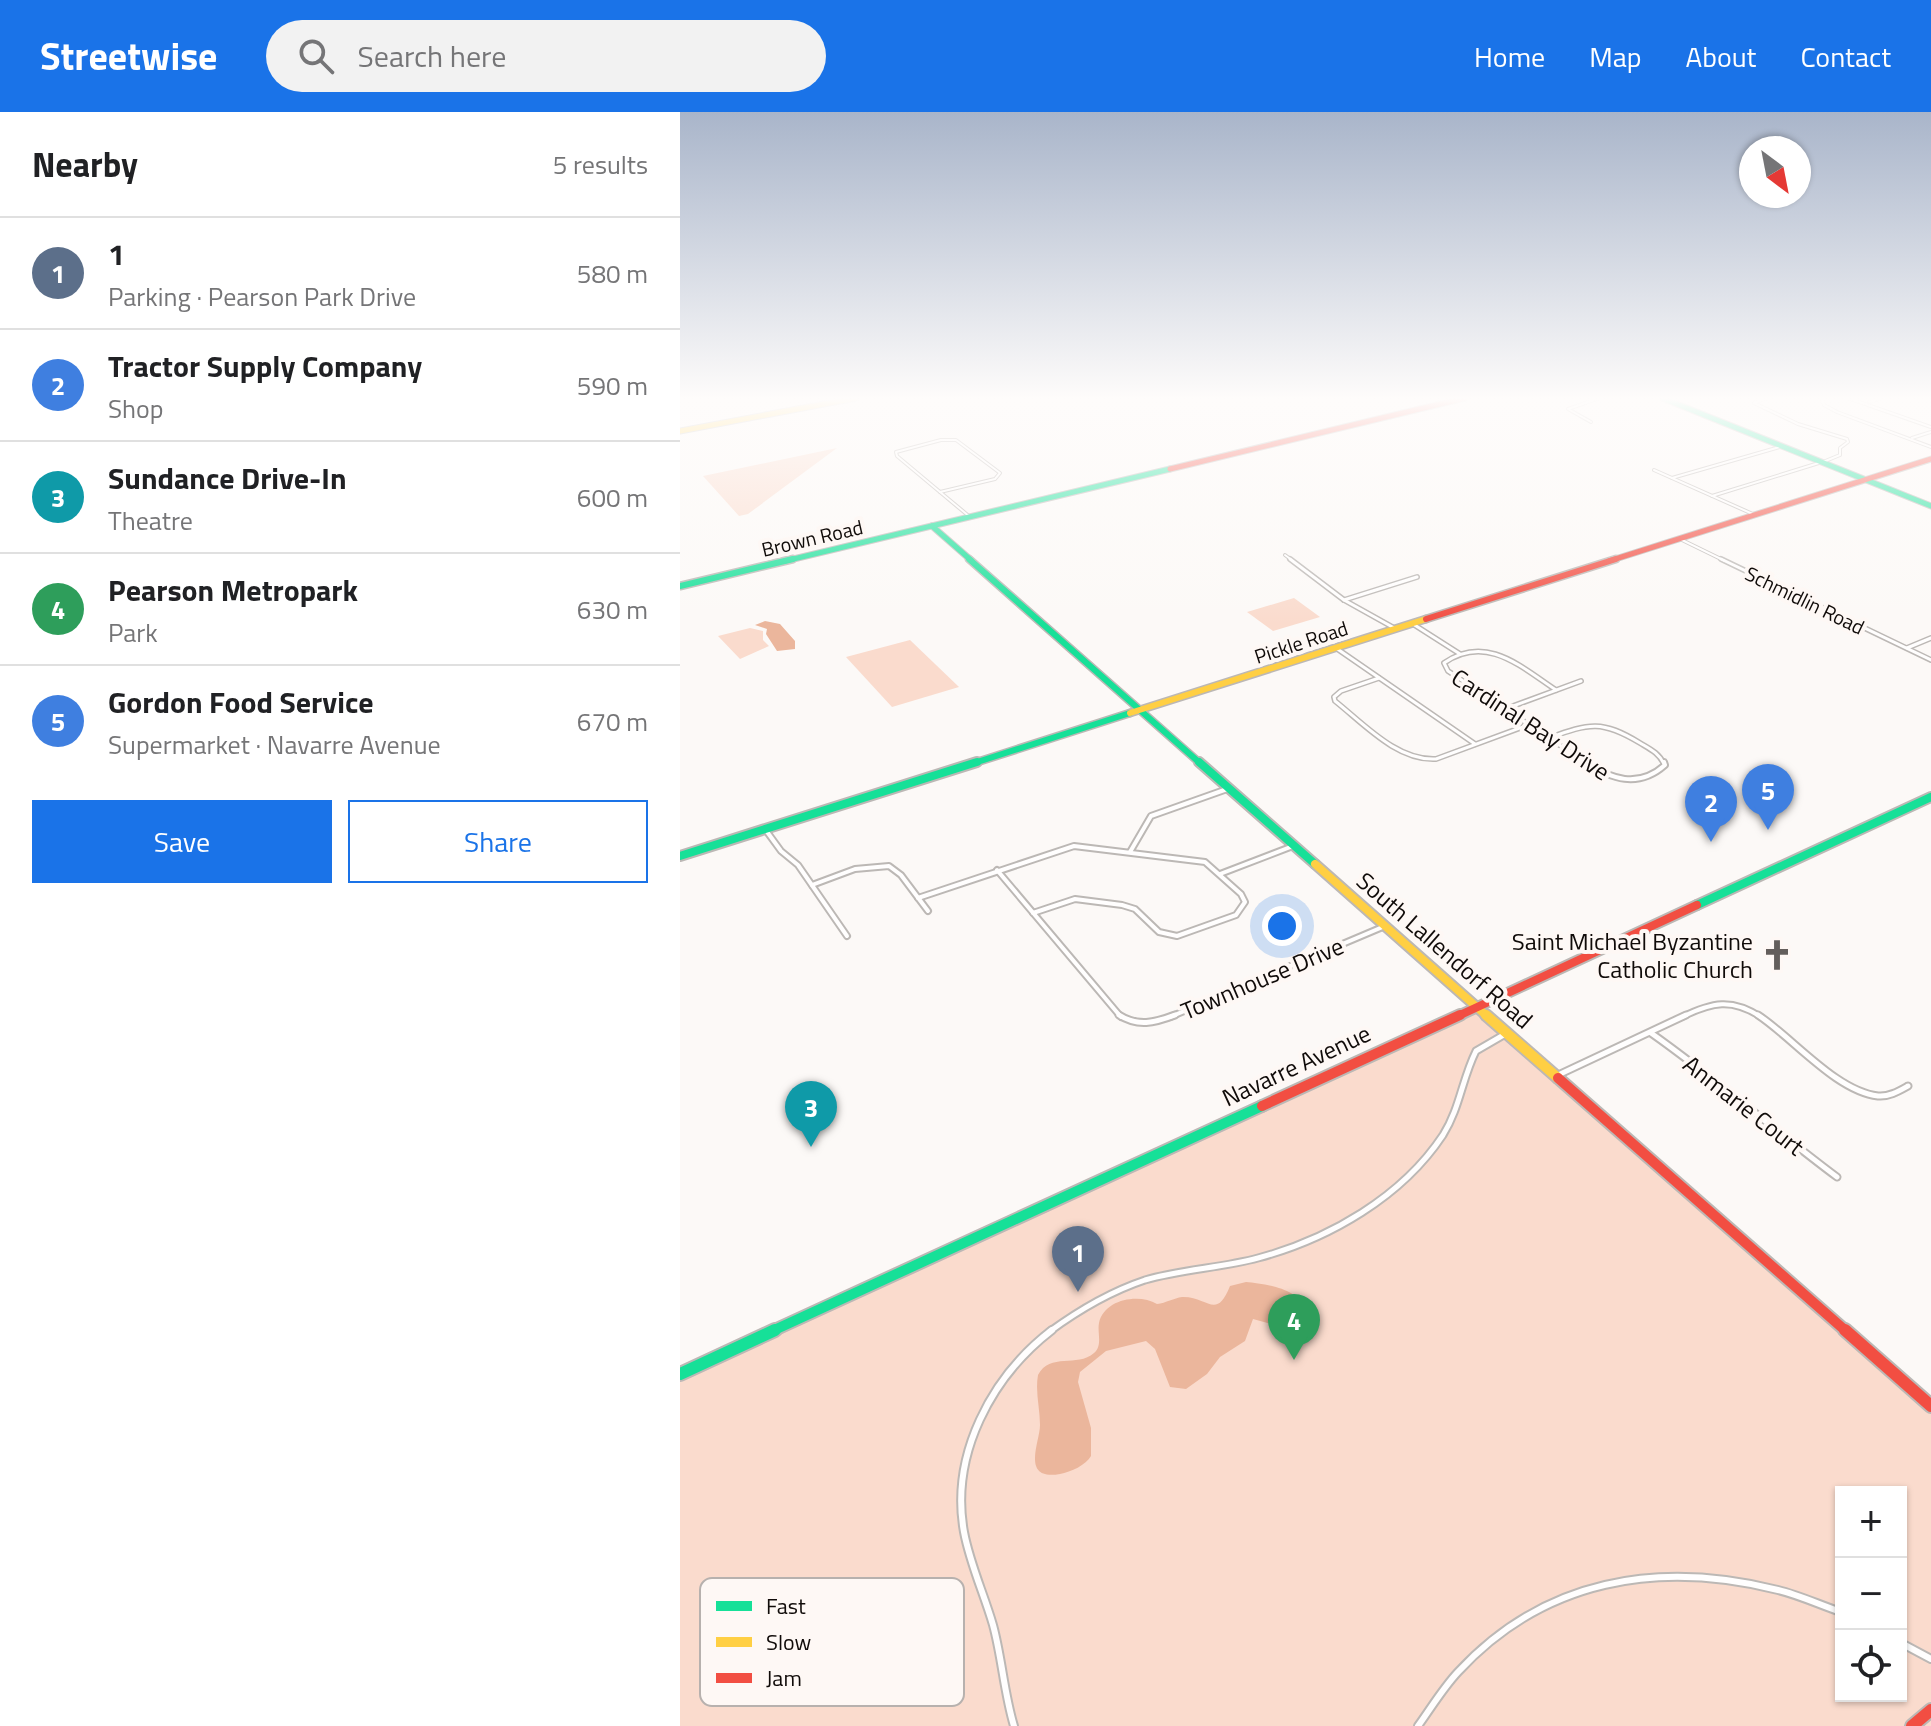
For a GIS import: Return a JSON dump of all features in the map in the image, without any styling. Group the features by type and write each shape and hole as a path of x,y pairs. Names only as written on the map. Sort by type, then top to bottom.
{"main road":[{"name":"Brown Road","path":"680,586 1152,473"},
{"path":"1850,473 1931,506"},
{"name":"Pickle Road","path":"680,856 1887,473"},
{"name":"South Lallendorf Road","path":"932,526 1931,1406"},
{"name":"Navarre Avenue","path":"680,1374 1931,797"},
{"path":"1912,1726 1931,1710"}],"street":[{"path":"918,473 970,517"},
{"path":"940,492 995,479 1001,475 999,473"},
{"path":"1661,473 1755,515"},
{"path":"1672,478 1688,473"},
{"path":"1712,496 1785,473"},
{"name":"Schmidlin Road","path":"1680,539 1931,660"},
{"path":"1285,555 1344,600 1396,629"},
{"path":"1344,600 1417,577"},
{"name":"Cardinal Bay Drive","path":"1413,624 1460,654"},
{"path":"1906,648 1931,638"},
{"path":"1336,648 1475,744"},
{"path":"1460,654 1476,650 1494,652 1556,690"},
{"name":"Cardinal Bay Drive","path":"1460,654 1445,661 1446,670 1549,738 1613,779 1634,780 1648,775 1662,768 1664,760 1611,725 1588,723 1549,738"},
{"path":"1379,678 1339,691 1334,697 1335,702 1407,756 1423,760 1528,724"},
{"path":"1505,709 1581,681"},
{"path":"1130,852 1149,818 1230,788"},
{"path":"765,829 781,851 798,865 847,936"},
{"path":"918,898 997,870 1068,846 1202,861 1243,895 1244,907 1236,915 1181,936 1157,931 1137,910 1124,905 1075,899 1033,913 997,870"},
{"path":"1220,874 1295,846"},
{"path":"812,885 868,866 887,865 898,871 928,911"},
{"name":"Townhouse Drive","path":"1033,913 1120,1016 1136,1024 1157,1022 1386,926"},
{"path":"1556,1076 1712,1002 1733,1002 1748,1009 1861,1091 1888,1095 1908,1086"},
{"path":"1014,1726 995,1635 971,1565 961,1517 967,1455 985,1409 1002,1382 1039,1341 1097,1300 1147,1280 1238,1263 1289,1247 1344,1222 1376,1201 1431,1153 1460,1103 1476,1051 1509,1032"},
{"name":"Anmarie Court","path":"1651,1033 1715,1078 1759,1118 1837,1177"},
{"path":"1418,1726 1446,1684 1479,1648 1526,1615 1594,1585 1649,1576 1696,1575 1739,1580 1788,1591 1835,1610"},
{"path":"1907,1646 1931,1659"}],"shaded area":[{"path":"803,473 748,514 739,516 703,476"},
{"path":"1294,598 1320,617 1273,631 1247,612"},
{"path":"765,621 780,624 795,641 795,649 777,651 766,634 767,629 755,625"},
{"path":"750,628 763,631 763,640 769,646 740,659 718,636"},
{"path":"910,640 959,687 892,707 846,657"},
{"path":"1477,1004 1931,1406 1931,1726 680,1726 680,1374"},
{"path":"1246,1282 1279,1288 1297,1298 1301,1305 1300,1315 1293,1327 1285,1328 1253,1319 1245,1341 1220,1357 1207,1374 1186,1389 1170,1387 1155,1349 1146,1341 1106,1351 1080,1372 1078,1382 1091,1428 1091,1456 1082,1465 1064,1473 1048,1475 1040,1472 1035,1458 1040,1425 1038,1375 1049,1364 1080,1360 1094,1353 1099,1343 1099,1323 1108,1308 1123,1300 1141,1299 1157,1304 1182,1297 1216,1305 1230,1286"}],"traffic: fast":[{"path":"680,586 1152,473"},
{"path":"1850,473 1931,506"},
{"path":"932,526 1315,864"},
{"path":"680,856 1130,713"},
{"path":"1697,905 1931,797"},
{"path":"680,1374 1262,1106"}],"traffic: slow":[{"path":"1130,713 1426,619"},
{"path":"1315,864 1558,1078"}],"traffic: jam":[{"path":"1426,619 1886,473"},
{"path":"1262,1106 1697,905"},
{"path":"1558,1078 1931,1406"},
{"path":"1912,1726 1931,1710"}],"place":[{"name":"Gordon Food Service","path":"1768,830"},
{"name":"Tractor Supply Company","path":"1711,842"},
{"name":"Saint Michael Byzantine Catholic Church","path":"1777,955"},
{"name":"Sundance Drive-In","path":"811,1147"},
{"name":"1","path":"1078,1292"},
{"name":"Pearson Metropark","path":"1294,1360"}]}
